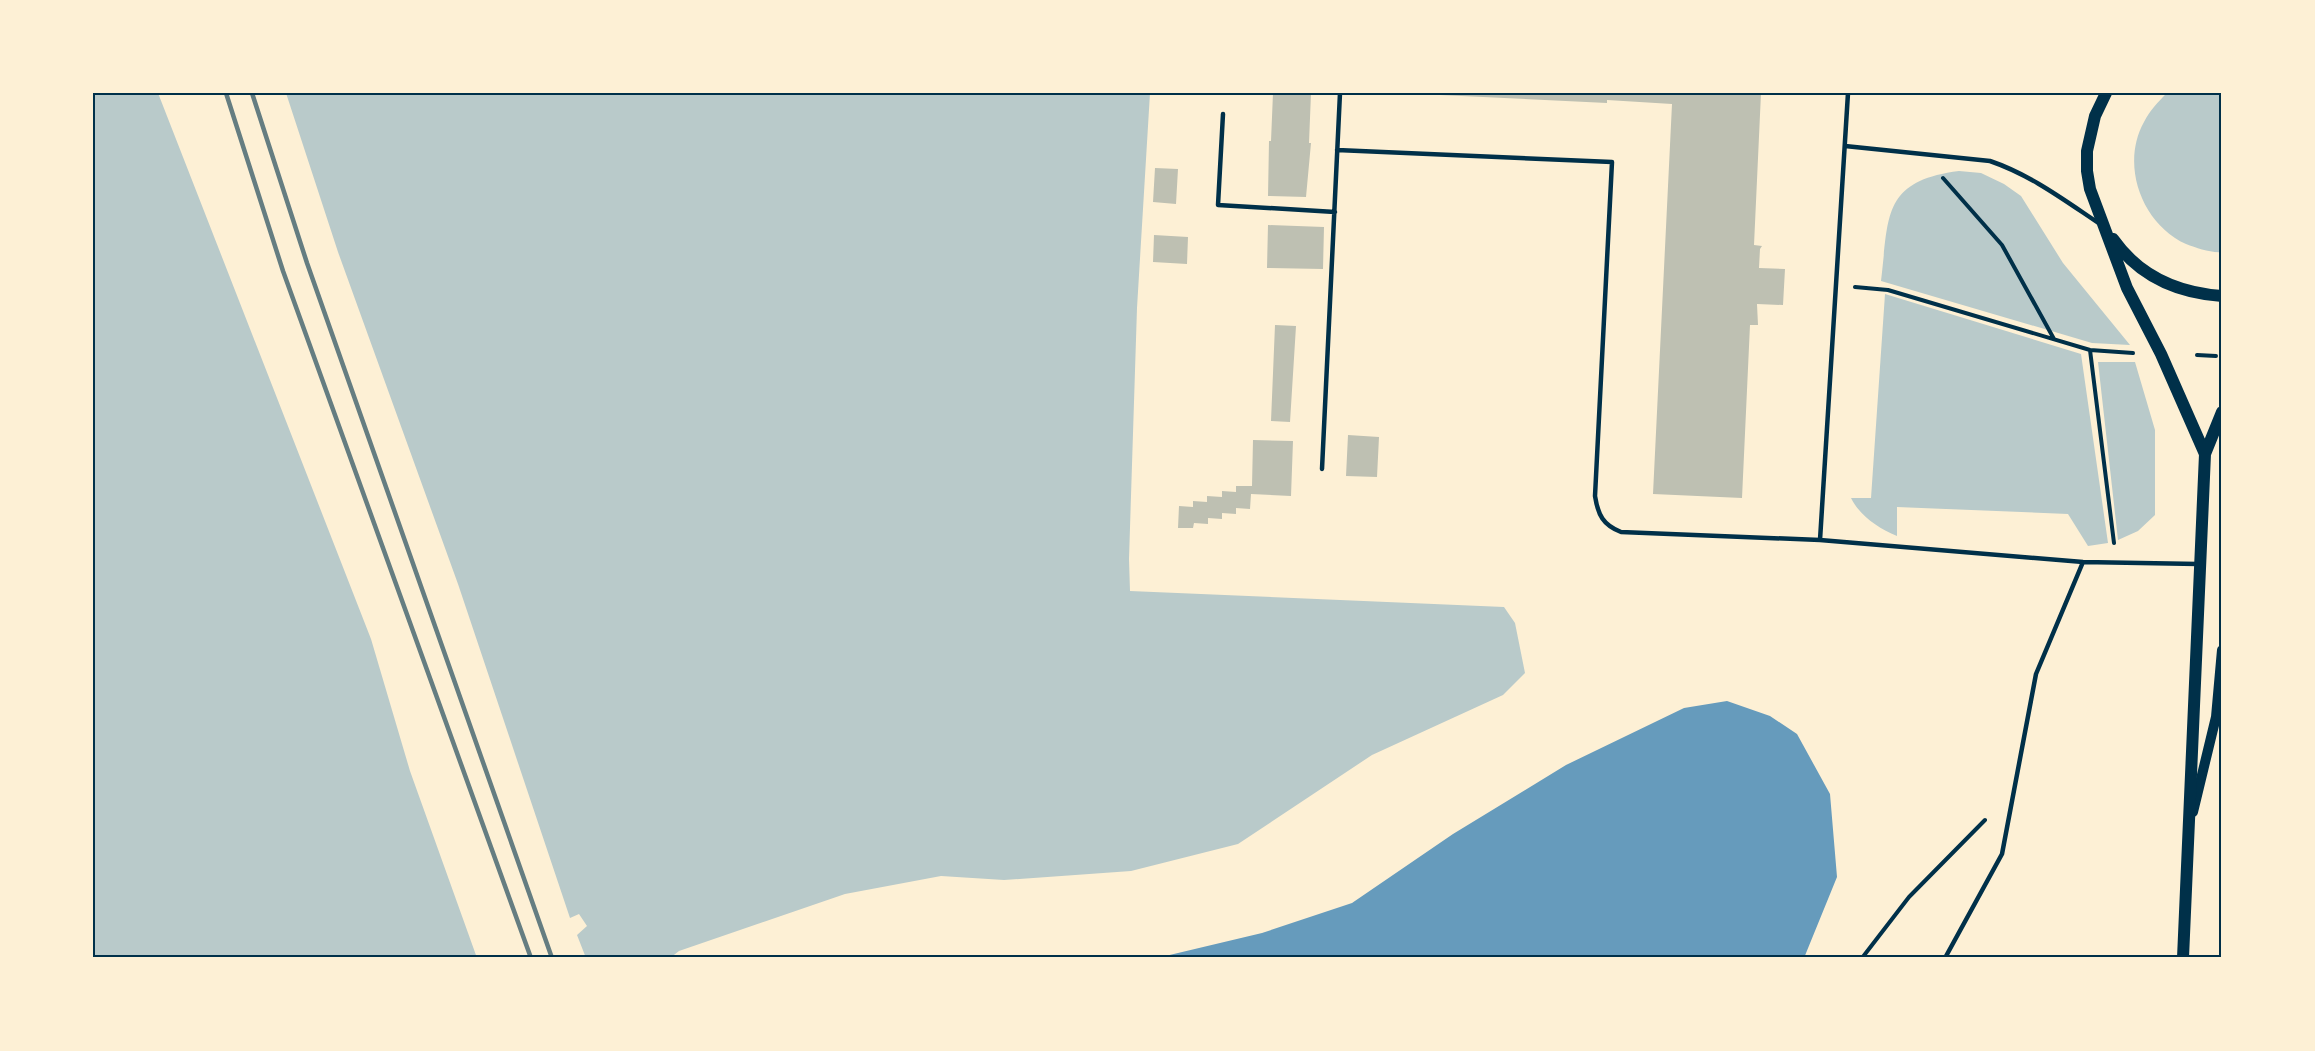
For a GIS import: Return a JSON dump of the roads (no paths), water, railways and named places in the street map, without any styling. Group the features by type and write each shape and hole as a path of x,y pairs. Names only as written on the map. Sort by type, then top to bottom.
{"main road":[{"path":"2106,93 2091,133 2087,171 2096,208 2106,228 2127,288 2161,354 2205,454"},
{"path":"2106,228 2132,260 2145,272 2163,283 2202,295 2222,296"},
{"path":"2183,958 2205,454 2222,412"}],"street":[{"path":"2189,827 2216,717 2222,650"}],"lane":[{"path":"1322,469 1340,93"},
{"path":"1820,540 1848,93"},
{"path":"1223,114 1218,205 1335,212"},
{"path":"1845,146 1990,161 2012,168 2034,180 2106,228"},
{"path":"1337,150 1612,162 1595,496 1601,519 1610,528 1621,532 1820,540 2083,561 2200,565"},
{"path":"1945,958 2002,854 2036,674 2083,561"}],"water":[{"path":"1727,701 1770,716 1797,734 1830,794 1837,877 1804,958 1157,958 1262,933 1352,903 1453,834 1566,765 1684,708"}],"railway":[{"path":"226,93 283,271 531,958"},
{"path":"252,93 307,263 552,958"}]}
